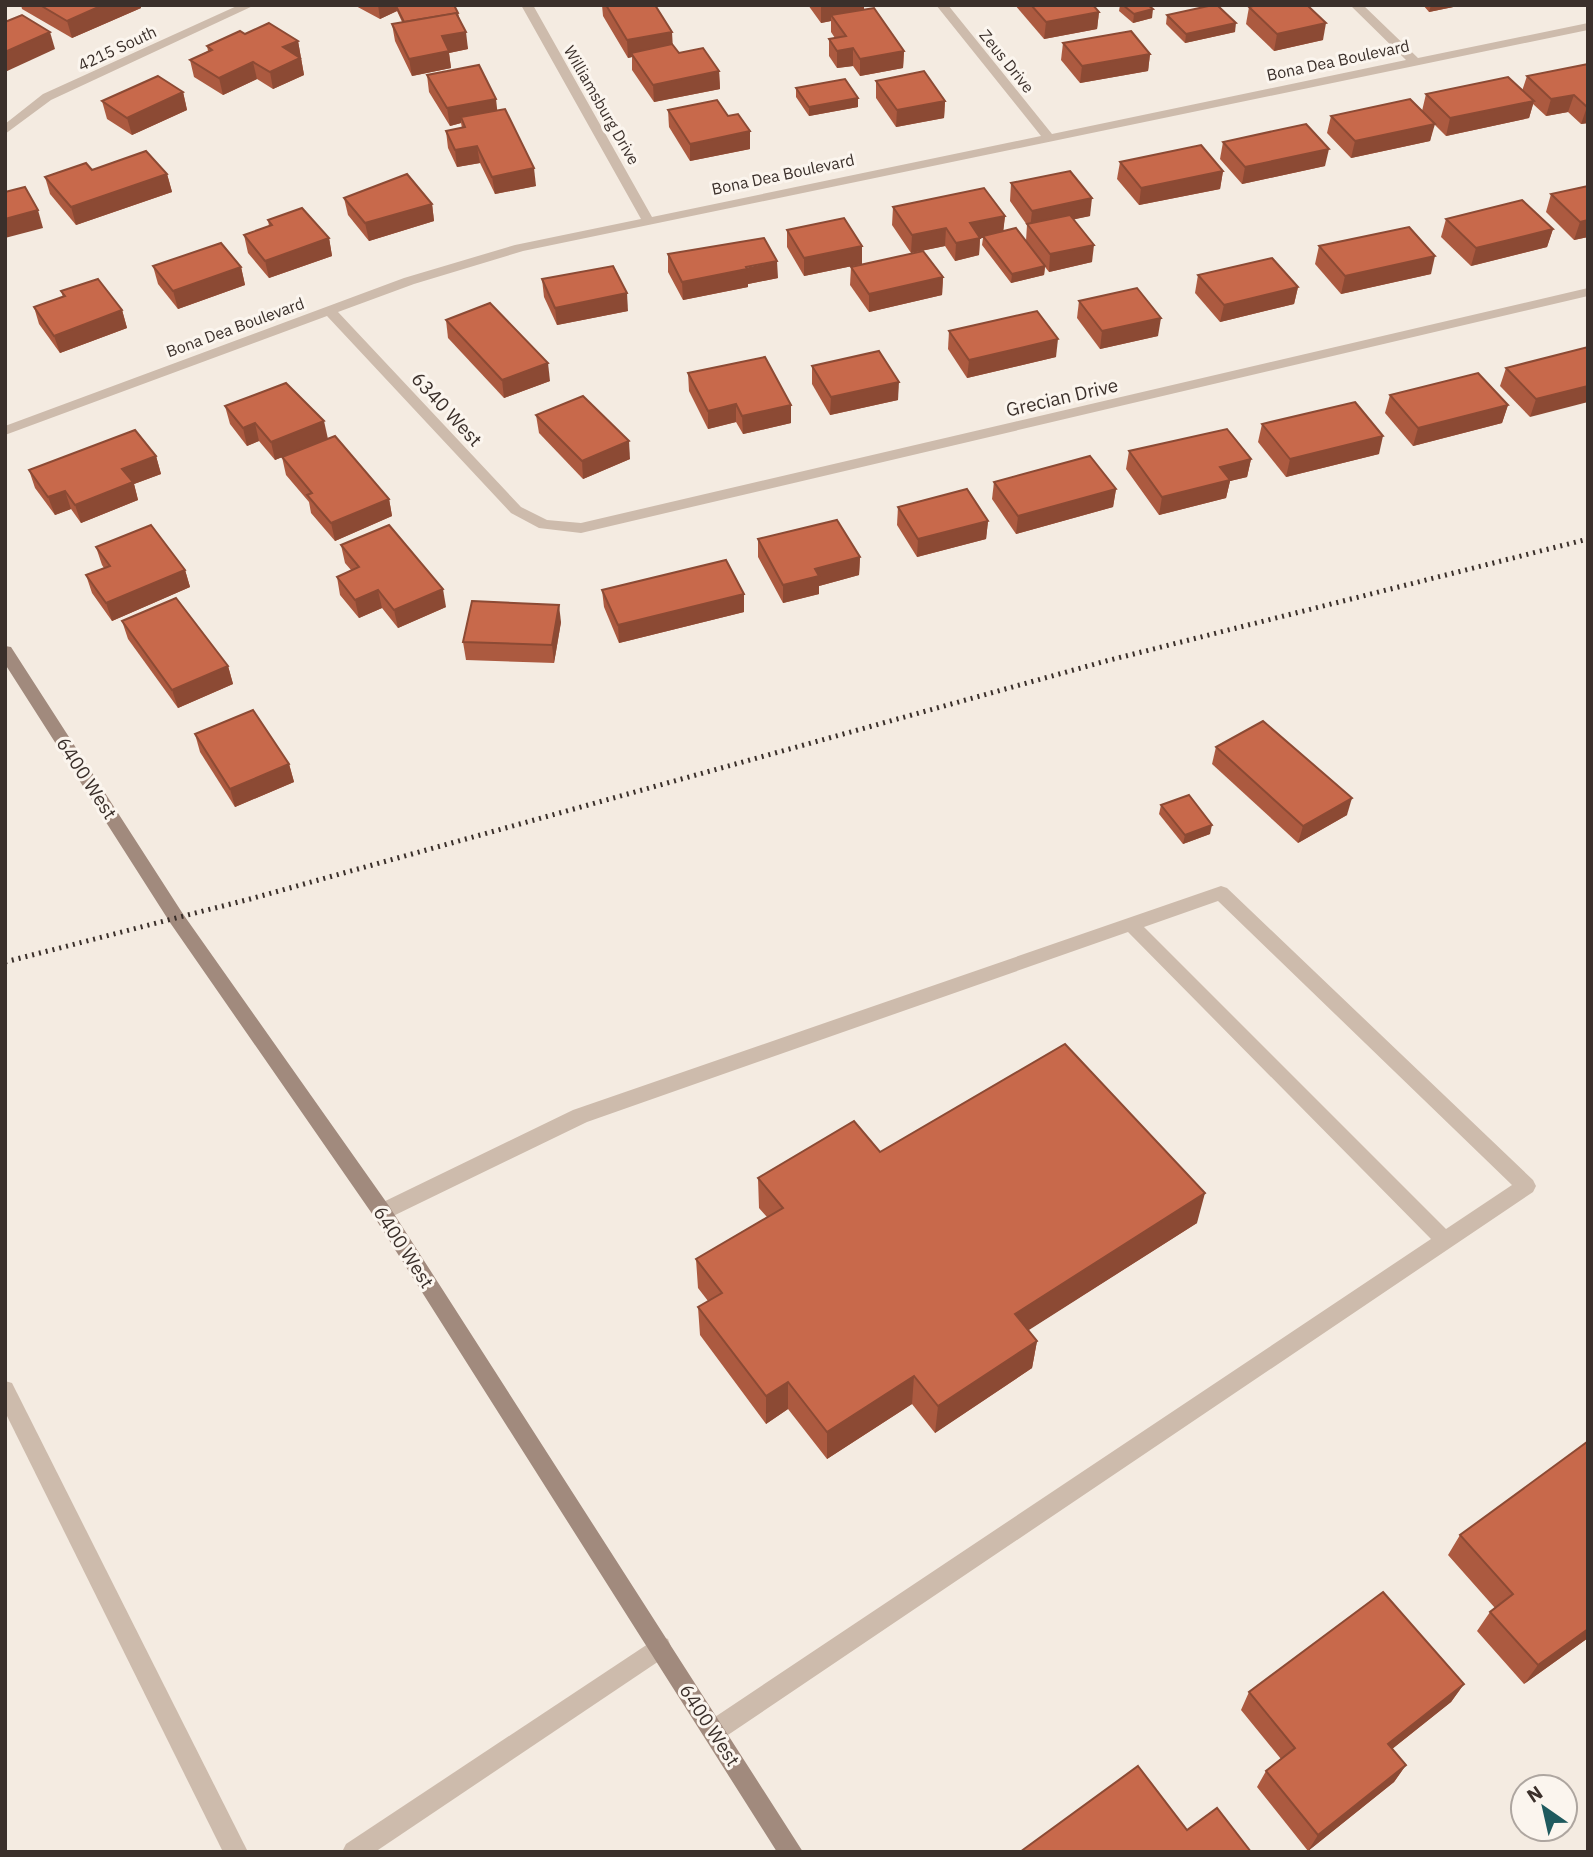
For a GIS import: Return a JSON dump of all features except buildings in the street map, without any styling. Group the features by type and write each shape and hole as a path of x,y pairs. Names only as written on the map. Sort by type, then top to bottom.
{"street":[{"name":"4215 South","path":"5,130 47,97 249,5"},
{"name":"Williamsburg Drive","path":"527,5 648,220"},
{"name":"Zeus Drive","path":"942,5 1048,137"},
{"path":"1356,5 1415,62"},
{"name":"Bona Dea Boulevard","path":"5,431 464,263 648,220 1588,26"},
{"name":"Grecian Drive","path":"544,525 581,528 601,525 1588,292"},
{"name":"6340 West","path":"330,311 506,501 516,510 544,525"},
{"name":"6400 West","path":"5,651 177,919 382,1212 791,1852"},
{"path":"382,1212 580,1116 1221,893 1526,1186 714,1731"},
{"path":"1131,924 1444,1240"},
{"path":"5,1390 236,1852"},
{"path":"354,1852 660,1647"}],"railway":[{"path":"5,962 250,899 1106,661 1588,539"}]}
